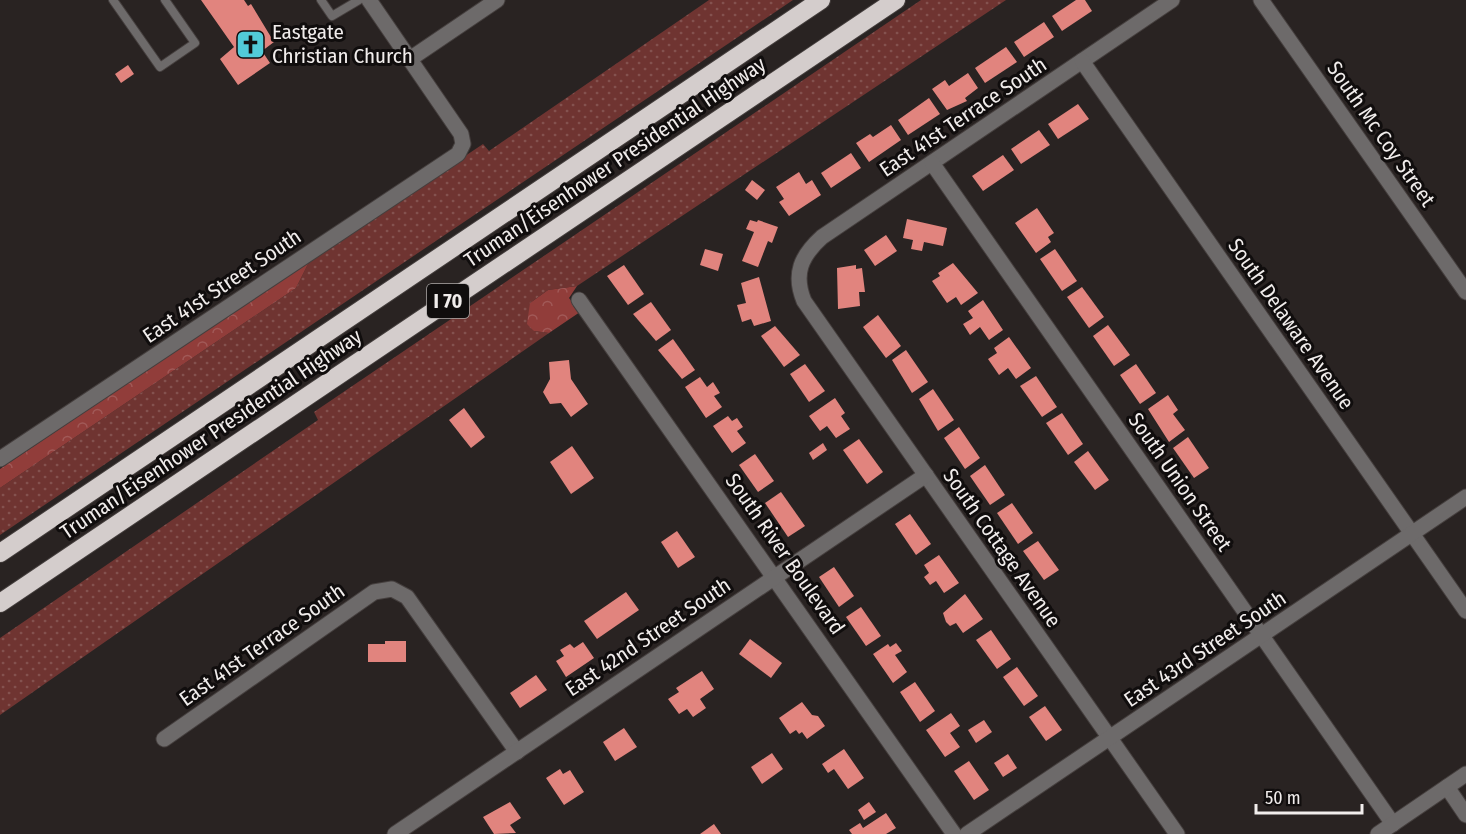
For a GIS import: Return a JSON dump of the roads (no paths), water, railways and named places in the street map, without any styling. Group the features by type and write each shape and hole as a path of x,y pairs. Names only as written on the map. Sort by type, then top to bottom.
{"highway":[{"name":"Truman/Eisenhower Presidential Highway","path":"0,553 821,0"},
{"name":"Truman/Eisenhower Presidential Highway","path":"0,603 896,0"}],"street":[{"path":"369,0 410,59 497,0"},
{"name":"East 41st Terrace South","path":"798,283 799,267 816,242 1172,0"},
{"name":"South Mc Coy Street","path":"1261,0 1466,292"},
{"name":"East 41st Street South","path":"0,459 458,154 463,144 461,134 410,59"},
{"name":"South Delaware Avenue","path":"1082,61 1466,611"},
{"name":"South Union Street","path":"932,164 1393,824"},
{"name":"South Cottage Avenue","path":"798,283 804,301 1177,834"},
{"name":"South River Boulevard","path":"579,300 954,834"},
{"name":"East 42nd Street South","path":"395,834 926,475"},
{"name":"East 43rd Street South","path":"967,834 1111,739 1466,497"},
{"name":"East 41st Terrace South","path":"164,739 374,592 392,588 407,597 517,752"},
{"path":"1378,834 1466,774"},
{"path":"1447,788 1466,815"}],"lane":[{"path":"113,0 160,67 195,43 165,0"},
{"path":"321,0 332,16 359,0"}],"place":[{"name":"Eastgate Christian Church","path":"251,44"}]}
